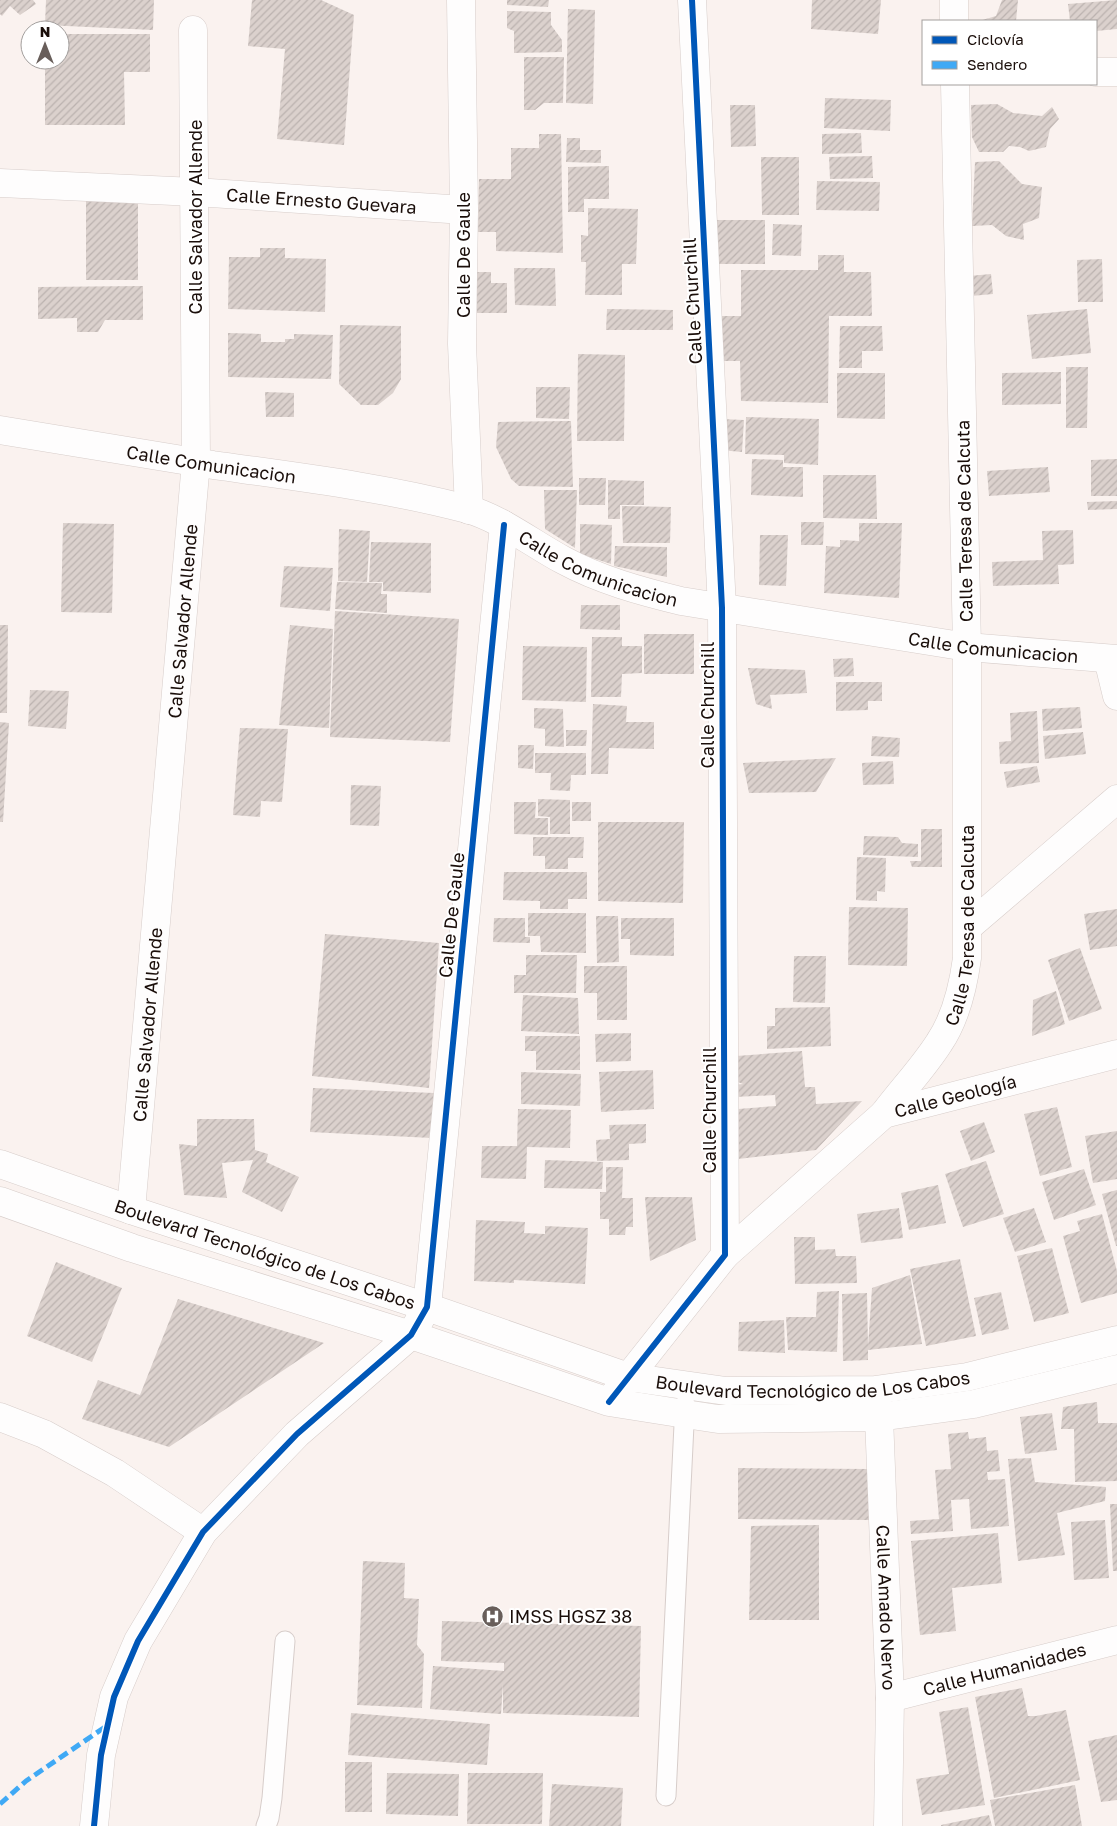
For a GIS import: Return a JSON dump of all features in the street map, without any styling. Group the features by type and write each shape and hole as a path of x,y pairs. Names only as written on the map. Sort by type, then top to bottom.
{"street":[{"name":"Calle De Gaule","path":"461,0 464,210 462,344 469,510"},
{"name":"Calle Churchill","path":"692,0 722,608 725,1255"},
{"path":"954,0 954,20"},
{"name":"Calle Salvador Allende","path":"131,1210 196,462 193,30"},
{"path":"1097,72 1117,72"},
{"name":"Calle Teresa de Calcuta","path":"884,1114 940,1043 954,1013 963,984 967,958 967,648 955,85"},
{"name":"Calle Ernesto Guevara","path":"0,183 195,192 464,210"},
{"name":"Calle Comunicacion","path":"0,430 196,462 380,489 469,510 504,525 565,561 601,578 641,592 681,601 967,648 1112,659"},
{"name":"Calle De Gaule","path":"427,1308 504,525"},
{"path":"1112,659 1117,696"},
{"path":"968,927 1117,799"},
{"name":"Calle Geología","path":"725,1255 884,1114 1117,1054"},
{"name":"Boulevard Tecnológico de Los Cabos","path":"0,1164 628,1378 726,1391 875,1390 967,1378 1117,1340"},
{"name":"Boulevard Tecnológico de Los Cabos","path":"0,1201 132,1248 411,1335 609,1402 684,1414 718,1419 879,1417 974,1404 1117,1369"},
{"path":"609,1402 725,1255"},
{"path":"94,1826 100,1755 114,1697 138,1641 204,1532 297,1434 411,1335 427,1308"},
{"name":"Calle Amado Nervo","path":"875,1390 879,1417 890,1698 888,1826"},
{"path":"0,1417 44,1434 115,1473 204,1532"},
{"name":"Calle Humanidades","path":"890,1698 1117,1640"}],"lane":[{"path":"666,1796 685,1385"},
{"path":"266,1826 272,1798 285,1641"}],"building":[{"path":"0,0 33,0 36,4 20,15 10,6 2,16 0,14"},
{"path":"46,0 154,0 153,30 70,26 70,20 45,20"},
{"path":"252,0 321,0 354,15 344,145 277,139 285,49 248,46"},
{"path":"507,0 549,0 548,7 507,5"},
{"path":"812,0 881,0 878,34 811,29"},
{"path":"1002,0 1018,0 1016,20 982,20 996,16"},
{"path":"1117,0 1117,29 1097,31 1097,20 1070,20 1068,4"},
{"path":"568,9 595,10 593,104 566,103"},
{"path":"507,11 551,12 551,25 562,40 562,52 514,53 514,31 507,28"},
{"path":"70,34 150,34 150,72 124,72 125,125 45,125 45,70 70,70"},
{"path":"524,57 564,57 563,103 544,103 535,110 524,110"},
{"path":"825,98 891,100 890,131 824,128"},
{"path":"997,104 1013,113 1042,116 1052,107 1059,119 1050,129 1046,147 1029,151 1020,147 1009,146 1003,152 979,152 972,137 971,105"},
{"path":"730,105 755,105 756,146 731,147"},
{"path":"861,133 862,153 822,154 822,134"},
{"path":"539,134 561,134 563,253 496,251 496,232 478,232 479,179 511,179 511,148 539,148"},
{"path":"567,138 580,138 580,150 601,150 601,163 566,162"},
{"path":"872,156 873,178 830,179 829,157"},
{"path":"761,157 799,157 799,215 762,215"},
{"path":"999,161 1022,184 1042,187 1039,218 1023,224 1024,240 1006,236 992,225 972,226 975,162"},
{"path":"609,166 609,199 584,199 584,212 568,212 568,167"},
{"path":"817,181 880,182 879,211 816,210"},
{"path":"86,199 138,199 138,280 86,280"},
{"path":"588,208 638,209 636,264 622,264 622,295 585,295 586,262 581,262 581,235 588,236"},
{"path":"710,220 765,220 765,264 709,264"},
{"path":"773,224 802,225 801,256 772,255"},
{"path":"260,248 285,248 285,258 326,259 325,312 228,309 229,257 260,257"},
{"path":"818,255 844,255 844,272 871,272 872,316 829,316 828,403 741,401 740,361 714,361 713,316 741,316 741,270 818,270"},
{"path":"1102,259 1103,302 1078,302 1077,260"},
{"path":"514,268 555,268 556,306 515,305"},
{"path":"475,272 491,272 491,283 507,283 507,313 475,313"},
{"path":"991,274 993,294 971,296 969,276"},
{"path":"143,286 143,320 105,320 98,332 77,332 77,318 38,319 38,287"},
{"path":"607,309 673,310 673,330 606,330"},
{"path":"1087,309 1091,353 1032,359 1027,315"},
{"path":"340,325 401,326 401,379 393,393 378,405 361,405 339,384"},
{"path":"840,326 882,326 883,351 862,351 862,368 839,368"},
{"path":"228,333 261,334 261,342 285,342 285,339 294,339 294,334 333,335 331,379 228,377"},
{"path":"578,354 625,355 624,441 577,441"},
{"path":"1066,367 1088,367 1087,428 1066,428"},
{"path":"1061,372 1061,404 1002,405 1002,373"},
{"path":"837,373 885,373 885,419 837,418"},
{"path":"536,387 570,387 569,419 536,418"},
{"path":"265,392 294,393 294,417 266,417"},
{"path":"746,417 819,419 818,465 784,463 784,455 745,454"},
{"path":"721,419 744,420 742,452 720,450"},
{"path":"571,421 573,487 519,486 511,479 496,447 498,422"},
{"path":"752,459 783,460 783,467 803,467 803,497 751,495"},
{"path":"1117,459 1117,496 1091,496 1091,460"},
{"path":"1048,467 1050,492 989,496 987,471"},
{"path":"823,475 876,475 877,519 823,518"},
{"path":"579,478 606,478 605,505 579,505"},
{"path":"608,480 644,481 644,505 620,505 620,519 608,519"},
{"path":"544,490 577,490 575,548 545,529"},
{"path":"1117,501 1117,509 1088,510 1087,502"},
{"path":"622,506 671,507 670,543 623,543"},
{"path":"801,522 824,522 823,545 801,545"},
{"path":"63,523 114,524 112,613 61,612"},
{"path":"859,523 902,523 899,598 824,593 826,546 840,547 840,540 859,541"},
{"path":"580,524 612,525 611,564 580,554"},
{"path":"339,529 370,531 367,582 338,581"},
{"path":"1073,530 1074,564 1058,565 1059,584 993,586 992,562 1043,560 1042,531"},
{"path":"760,535 788,535 786,586 759,585"},
{"path":"371,542 431,543 431,593 383,591 383,582 369,582"},
{"path":"615,546 667,547 667,577 614,566"},
{"path":"284,566 333,568 330,611 280,607"},
{"path":"337,582 382,583 381,594 387,594 387,613 335,609"},
{"path":"581,605 620,605 620,630 580,629"},
{"path":"335,611 459,619 450,742 330,737"},
{"path":"0,625 8,625 7,713 0,713"},
{"path":"290,625 333,629 329,728 279,725"},
{"path":"644,634 694,634 694,674 644,674"},
{"path":"592,637 622,637 622,646 642,646 642,673 622,674 621,697 591,697"},
{"path":"523,646 587,647 586,702 522,700"},
{"path":"853,658 854,676 834,677 833,659"},
{"path":"748,668 805,670 807,693 770,695 772,709 756,704"},
{"path":"836,682 882,682 882,701 868,701 868,710 836,711"},
{"path":"30,690 69,691 66,729 28,726"},
{"path":"593,704 627,706 626,722 654,722 654,749 609,748 608,774 591,774"},
{"path":"1080,707 1082,728 1043,731 1042,709"},
{"path":"534,708 563,709 564,747 545,746 545,729 534,728"},
{"path":"1037,711 1039,763 1000,764 999,742 1011,741 1010,713"},
{"path":"0,722 9,723 3,822 0,822"},
{"path":"240,728 288,729 282,802 261,801 260,817 233,815"},
{"path":"566,730 587,730 586,746 566,746"},
{"path":"1083,732 1086,754 1045,759 1043,736"},
{"path":"872,736 900,738 899,757 871,756"},
{"path":"518,745 534,745 533,769 518,768"},
{"path":"535,753 586,753 586,775 571,775 570,791 550,790 551,773 535,773"},
{"path":"836,758 816,792 749,793 743,763"},
{"path":"893,761 894,784 863,785 862,763"},
{"path":"1037,766 1040,782 1007,788 1004,772"},
{"path":"351,785 381,786 379,826 350,825"},
{"path":"538,799 570,800 570,834 550,834 550,817 538,816"},
{"path":"514,802 536,802 535,818 548,818 548,835 514,834"},
{"path":"572,802 591,802 591,821 572,821"},
{"path":"598,822 684,822 683,903 598,901"},
{"path":"921,829 942,829 942,867 912,867 910,861 921,861"},
{"path":"864,836 898,837 902,843 918,844 918,857 863,855"},
{"path":"533,837 584,837 583,858 568,858 568,869 545,869 545,856 533,856"},
{"path":"857,857 886,858 885,892 877,891 877,901 856,900"},
{"path":"504,872 587,872 587,899 568,899 568,909 540,909 540,901 503,900"},
{"path":"849,907 908,908 907,966 848,965"},
{"path":"1117,909 1117,946 1090,950 1084,914"},
{"path":"528,913 586,913 586,953 541,952 540,936 528,936"},
{"path":"596,916 618,916 619,962 597,963"},
{"path":"494,918 525,918 525,937 530,937 530,943 493,942"},
{"path":"621,918 674,918 674,956 630,955 630,939 621,939"},
{"path":"325,934 439,943 429,1088 312,1076"},
{"path":"1080,948 1102,1009 1069,1021 1048,960"},
{"path":"526,955 577,955 576,993 514,993 514,975 526,975"},
{"path":"794,956 826,956 825,1003 793,1002"},
{"path":"584,966 627,966 627,1020 597,1020 597,993 584,993"},
{"path":"1056,991 1065,1024 1032,1036 1033,1000"},
{"path":"523,995 578,998 579,1034 521,1031"},
{"path":"830,1007 831,1046 767,1049 767,1026 775,1026 775,1008"},
{"path":"631,1033 631,1061 596,1062 595,1034"},
{"path":"525,1036 580,1036 580,1070 536,1070 536,1051 525,1051"},
{"path":"802,1051 805,1087 815,1087 816,1104 862,1101 816,1150 738,1159 738,1109 776,1106 775,1095 735,1097 734,1085 743,1084 738,1082 736,1056"},
{"path":"653,1070 654,1109 601,1112 599,1072"},
{"path":"521,1072 581,1074 580,1106 521,1104"},
{"path":"313,1088 434,1093 432,1138 310,1132"},
{"path":"1057,1107 1072,1167 1040,1176 1024,1114"},
{"path":"518,1109 571,1110 570,1148 527,1147 526,1179 481,1178 482,1146 517,1146"},
{"path":"197,1119 254,1119 255,1150 268,1154 266,1162 299,1177 282,1212 242,1192 253,1160 222,1163 227,1198 184,1195 179,1144 197,1146"},
{"path":"984,1122 995,1152 971,1161 960,1131"},
{"path":"646,1124 646,1143 629,1144 629,1160 597,1161 596,1140 610,1139 609,1125"},
{"path":"1117,1131 1117,1179 1093,1183 1085,1136"},
{"path":"545,1160 603,1162 602,1189 544,1188"},
{"path":"986,1161 1004,1214 963,1227 945,1174"},
{"path":"606,1167 623,1167 622,1198 633,1198 633,1227 626,1227 625,1235 609,1235 609,1219 600,1219 600,1192 606,1192"},
{"path":"1084,1169 1096,1205 1054,1220 1042,1182"},
{"path":"938,1185 946,1223 909,1230 901,1193"},
{"path":"1117,1190 1117,1246 1116,1246 1102,1194"},
{"path":"645,1197 692,1197 696,1240 650,1261"},
{"path":"899,1208 903,1238 861,1243 857,1214"},
{"path":"1034,1208 1046,1242 1015,1252 1003,1218"},
{"path":"1102,1214 1117,1271 1117,1293 1081,1303 1063,1236 1080,1231 1077,1221"},
{"path":"476,1220 525,1222 524,1233 545,1234 545,1226 588,1228 585,1284 514,1280 514,1283 474,1281"},
{"path":"794,1237 815,1237 815,1250 835,1249 836,1256 856,1256 857,1283 795,1284"},
{"path":"1052,1248 1069,1313 1034,1322 1017,1256"},
{"path":"960,1259 976,1336 926,1346 910,1269"},
{"path":"56,1262 122,1288 92,1362 27,1336"},
{"path":"910,1275 922,1344 868,1350 868,1360 843,1361 842,1294 867,1293 868,1346 872,1288"},
{"path":"839,1291 837,1352 788,1350 786,1317 816,1317 817,1292"},
{"path":"1001,1292 1009,1329 982,1335 974,1298"},
{"path":"178,1299 324,1343 169,1447 82,1419 98,1380 140,1395"},
{"path":"784,1320 785,1353 738,1351 739,1322"},
{"path":"1097,1402 1098,1423 1117,1423 1117,1481 1075,1482 1074,1429 1061,1429 1063,1407"},
{"path":"1052,1413 1057,1450 1025,1454 1020,1417"},
{"path":"968,1432 969,1439 986,1437 987,1451 998,1450 1000,1471 987,1472 988,1480 1005,1479 1009,1526 971,1529 969,1499 951,1500 953,1531 911,1534 910,1521 939,1519 935,1470 951,1469 948,1434"},
{"path":"1031,1458 1035,1482 1106,1487 1105,1501 1057,1513 1065,1555 1018,1561 1008,1459"},
{"path":"738,1468 869,1469 869,1520 738,1519"},
{"path":"1110,1504 1117,1504 1117,1571 1113,1571"},
{"path":"1105,1520 1109,1578 1074,1580 1071,1522"},
{"path":"819,1525 819,1620 749,1620 751,1526"},
{"path":"998,1533 1002,1583 952,1588 956,1631 920,1635 911,1541"},
{"path":"363,1561 405,1563 404,1598 419,1599 417,1645 424,1654 422,1708 357,1705"},
{"path":"442,1621 641,1626 639,1717 503,1713 503,1684 501,1714 430,1709 433,1666 504,1671 504,1663 441,1661"},
{"path":"1022,1688 1028,1716 1066,1710 1080,1780 994,1798 975,1697"},
{"path":"968,1707 985,1805 922,1815 916,1779 949,1774 939,1712"},
{"path":"351,1713 490,1724 487,1765 348,1755"},
{"path":"1117,1735 1117,1800 1101,1802 1088,1741"},
{"path":"345,1762 372,1762 372,1812 345,1812"},
{"path":"387,1773 459,1774 458,1816 386,1814"},
{"path":"468,1773 543,1773 542,1824 467,1824"},
{"path":"552,1784 623,1788 621,1826 549,1826"},
{"path":"1075,1785 1082,1826 995,1826 990,1800"},
{"path":"989,1815 992,1826 941,1826 941,1825"}],"marked path":[{"path":"0,1804 26,1781 108,1725"}],"cycle path":[{"path":"609,1402 725,1255 722,608 692,0"},
{"path":"94,1826 101,1755 114,1697 138,1641 203,1532 297,1434 411,1335 427,1307 504,525"}],"place":[{"name":"IMSS HGSZ 38","path":"493,1616"}]}
